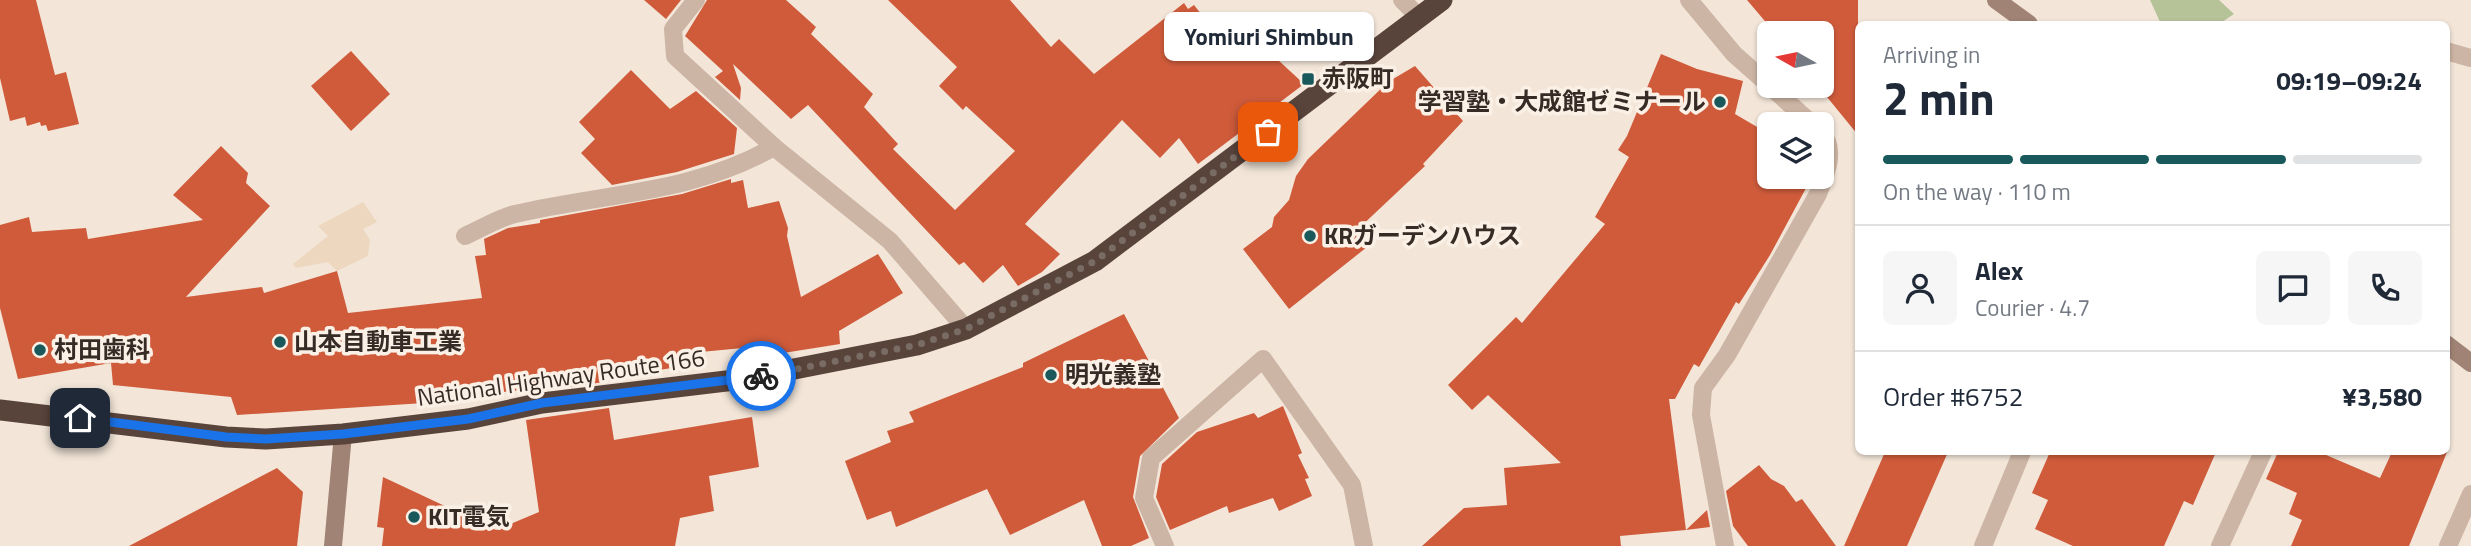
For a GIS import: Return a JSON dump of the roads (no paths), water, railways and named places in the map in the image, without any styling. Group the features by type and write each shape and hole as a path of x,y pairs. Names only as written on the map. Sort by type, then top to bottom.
{"highway":[{"name":"National Highway Route 166","path":"0,410 226,437 266,439 343,434 468,419 542,403 743,379 917,345 966,329 1095,261 1442,0"}],"street":[{"path":"696,0 673,29 675,56 774,147 890,242 966,329"},
{"path":"1402,0 1420,18"},
{"path":"1689,0 1734,54 1757,74"},
{"path":"1996,0 2025,21"},
{"path":"2450,52 2471,58"},
{"path":"1783,98 1799,112"},
{"path":"466,236 512,215 680,184 727,171 774,147"},
{"path":"1726,546 1701,415 1703,388 1727,355 1820,189"},
{"path":"2450,347 2471,363"},
{"path":"1165,546 1144,498 1151,458 1263,359 1352,485 1364,546"},
{"path":"333,546 343,434"},
{"path":"1983,546 2021,455"},
{"path":"2220,546 2262,455"},
{"path":"2448,546 2471,494"}],"place":[{"name":"赤阪町","path":"1308,79"},
{"name":"学習塾・大成館ゼミナール","path":"1720,102"},
{"name":"Yomiuri Shimbun","path":"1268,132"},
{"name":"KRガーデンハウス","path":"1310,236"},
{"name":"山本自動車工業","path":"280,342"},
{"name":"村田歯科","path":"40,350"},
{"name":"明光義塾","path":"1051,375"},
{"name":"KIT電気","path":"414,517"}]}
